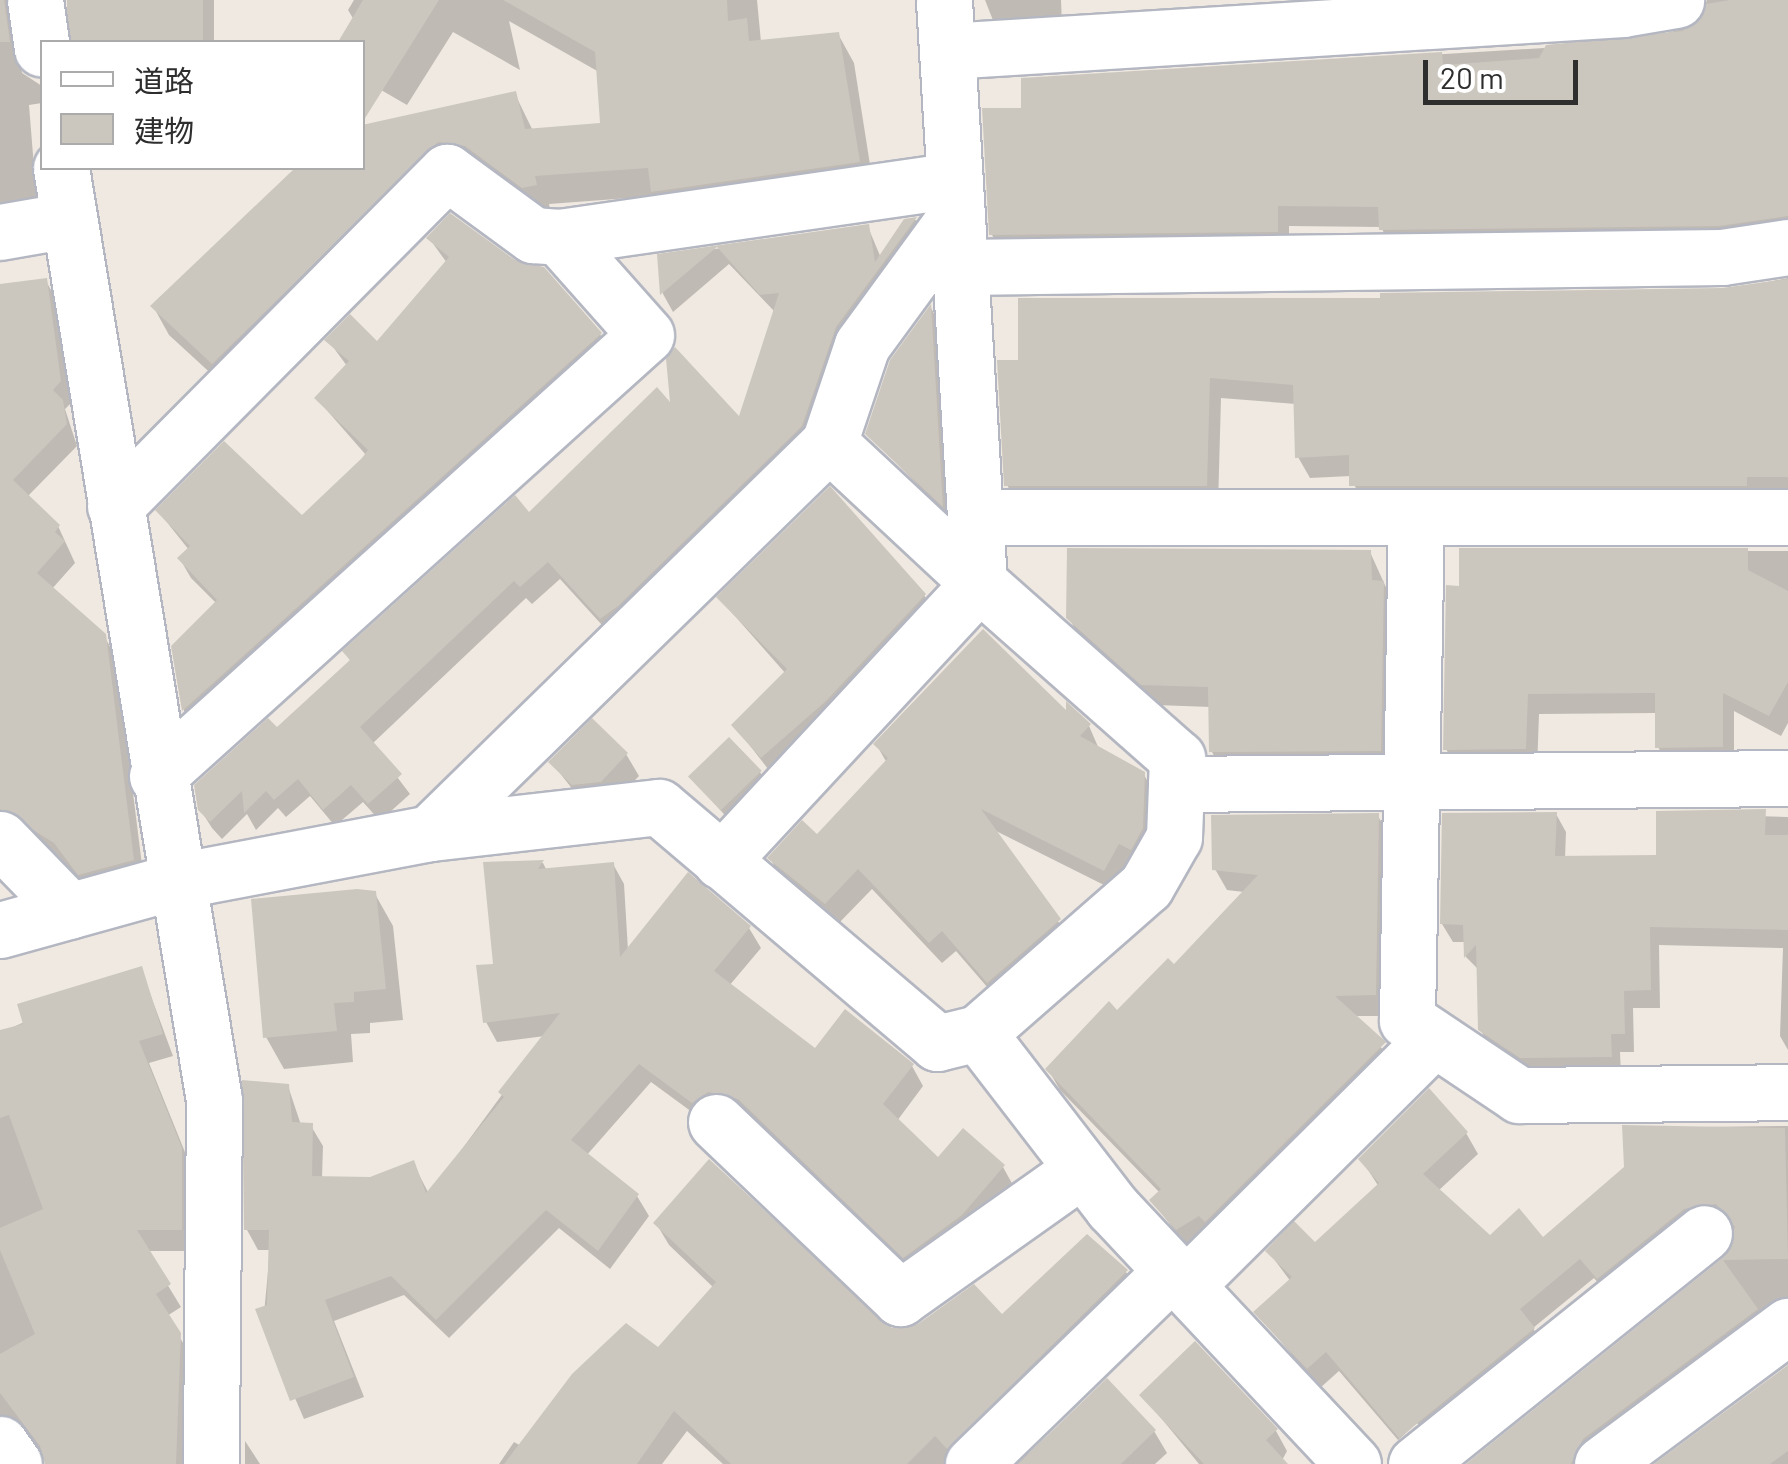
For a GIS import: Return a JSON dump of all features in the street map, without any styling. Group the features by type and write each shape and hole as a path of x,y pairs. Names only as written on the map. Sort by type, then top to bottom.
{"street":[{"path":"35,0 41,40"},
{"path":"721,860 979,583 945,25 1623,9 1676,0"},
{"path":"61,170 157,776 214,1100 211,1464"},
{"path":"115,506 447,172 533,236 957,220 1722,257 1788,247"},
{"path":"0,232 70,220"},
{"path":"430,832 829,443 862,345 957,220"},
{"path":"157,776 646,336 558,237"},
{"path":"0,930 177,881 430,832 658,807 937,1043 978,1033 1146,886 1174,838 1177,758 979,583 829,443"},
{"path":"974,517 1788,517"},
{"path":"1416,517 1406,1020 1519,1095 1788,1092"},
{"path":"1176,784 1788,778"},
{"path":"0,838 70,911"},
{"path":"978,1033 1082,1168 1353,1464"},
{"path":"973,1464 1433,1040"},
{"path":"716,1122 900,1298 1082,1168"},
{"path":"1416,1464 1704,1233"},
{"path":"1602,1464 1788,1326"},
{"path":"0,1444 14,1464"}],"building":[{"path":"0,0 4,0 10,42 0,42"},
{"path":"67,0 203,0 203,40 67,40"},
{"path":"363,0 439,0 365,118 365,40 339,40"},
{"path":"503,0 727,0 728,21 747,18 749,41 839,32 860,162 651,192 648,168 535,176 537,185 522,188 465,146 438,142 212,364 150,306 293,170 365,170 365,124 516,91 525,129 600,123 595,52"},
{"path":"1788,0 1788,216 1719,226 1379,230 1378,207 1278,206 1278,232 989,235 982,108 1021,108 1021,78 1442,52 1443,65 1539,58 1546,45 1682,31 1697,23 1706,4"},
{"path":"450,213 515,260 544,267 602,333 182,711 171,646 217,600 177,558 190,546 155,510 224,441 302,515 362,458 368,450 314,398 349,361 324,340 350,314 377,341 449,257 426,238"},
{"path":"917,217 836,327 802,426 618,606 600,619 548,562 520,587 514,581 360,727 402,774 368,804 351,785 323,810 298,779 274,800 266,791 244,813 242,791 210,822 198,810 194,785 268,718 277,727 350,660 342,651 515,495 529,512 657,387 670,402 666,359 675,347 739,416 779,293 760,295 717,247 660,295 657,254 869,224 875,262 904,219"},
{"path":"47,278 61,381 53,390 63,400 67,424 13,480 60,525 55,532 65,541 37,573 106,634 134,860 78,875 54,843 0,809 0,284"},
{"path":"1788,279 1788,477 1747,477 1747,486 1349,486 1349,455 1295,458 1293,385 1210,378 1207,486 1004,486 997,360 1018,360 1018,298 1380,298 1380,293 1722,288"},
{"path":"931,304 943,507 865,434 890,360"},
{"path":"830,486 926,594 826,701 761,758 731,725 787,669 716,597"},
{"path":"1067,548 1371,550 1372,580 1384,581 1381,751 1209,752 1208,687 1141,685 1066,618"},
{"path":"1459,548 1748,548 1748,570 1788,591 1788,682 1769,716 1723,693 1723,747 1655,748 1655,693 1528,694 1526,749 1443,750 1446,585 1459,586"},
{"path":"983,629 1066,710 1066,701 1091,724 1080,736 1145,772 1143,828 1131,850 1119,844 1104,871 981,809 1061,919 987,983 942,931 929,943 858,869 825,904 767,858 802,820 817,834 888,758 873,744"},
{"path":"592,718 628,753 601,782 572,785 548,762"},
{"path":"729,737 762,771 721,810 688,777"},
{"path":"1766,809 1765,835 1788,835 1788,930 1650,927 1651,990 1624,991 1625,1034 1611,1034 1612,1057 1520,1058 1478,1030 1476,945 1464,958 1463,925 1440,924 1442,813 1557,812 1555,856 1656,855 1656,811"},
{"path":"1379,813 1376,995 1335,996 1386,1042 1205,1222 1199,1216 1176,1230 1149,1200 1161,1189 1045,1069 1109,1001 1117,1010 1168,958 1174,964 1258,875 1212,870 1211,815"},
{"path":"544,860 538,869 614,862 620,957 688,872 751,926 714,971 815,1048 845,1009 914,1064 883,1104 938,1157 963,1128 1005,1165 962,1215 903,1258 738,1099 708,1092 692,1103 639,1064 571,1140 639,1194 598,1251 546,1210 436,1320 391,1276 325,1300 354,1377 290,1401 255,1309 267,1305 269,1230 244,1230 242,1080 289,1084 292,1122 313,1123 312,1176 370,1177 414,1160 426,1193 504,1097 498,1092 560,1013 483,1023 476,965 493,964 483,862"},
{"path":"357,889 376,891 386,989 354,992 354,1002 334,1003 337,1031 263,1038 251,899"},
{"path":"142,966 163,1034 139,1041 182,1148 182,1230 137,1230 171,1284 156,1294 181,1333 176,1464 45,1464 40,1446 0,1393 0,1354 35,1334 0,1250 0,1228 43,1209 9,1115 0,1118 0,1030 23,1024 17,1004"},
{"path":"1429,1088 1468,1132 1423,1174 1490,1235 1519,1208 1543,1237 1624,1167 1622,1125 1785,1128 1788,1259 1723,1260 1758,1309 1583,1439 1571,1464 1466,1464 1724,1257 1735,1227 1716,1204 1684,1209 1597,1279 1580,1259 1520,1309 1535,1328 1399,1438 1326,1352 1307,1369 1253,1312 1292,1277 1265,1251 1294,1221 1315,1242 1379,1183 1358,1159"},
{"path":"709,1159 892,1328 918,1324 974,1284 1002,1314 1087,1234 1128,1270 947,1449 935,1436 907,1464 731,1464 674,1411 637,1464 504,1464 572,1374 626,1323 658,1347 716,1282 653,1223"},
{"path":"1195,1341 1278,1429 1266,1440 1288,1464 1204,1464 1139,1395"},
{"path":"1788,1365 1788,1451 1770,1464 1654,1464"},
{"path":"1107,1378 1156,1430 1121,1464 1018,1464"}]}
